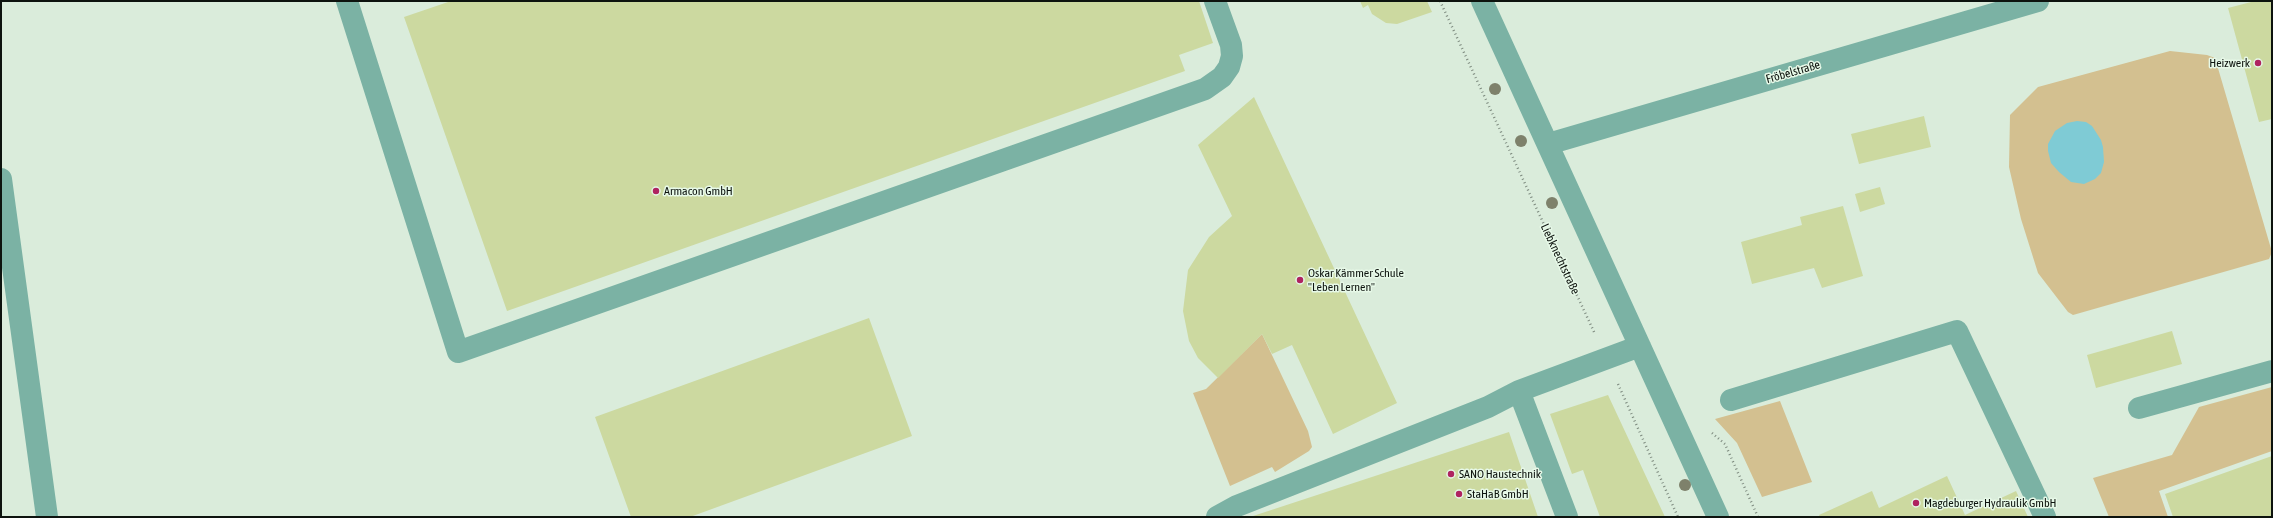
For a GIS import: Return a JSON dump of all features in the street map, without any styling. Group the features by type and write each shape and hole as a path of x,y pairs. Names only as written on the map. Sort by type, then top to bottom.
{"street":[{"path":"353,3 458,352 1205,89 1222,77 1229,67 1232,56 1231,45 1215,1"},
{"path":"1482,1 1718,517"},
{"name":"Fröbelstraße","path":"1548,144 2038,1"},
{"path":"1,179 47,517"},
{"path":"1731,400 1957,331 2045,517"},
{"path":"1217,517 1244,504 1488,407 1519,391 1640,346"},
{"path":"2139,408 2272,371"},
{"path":"1519,391 1567,517"}],"path":[{"name":"Liebknechtstraße","path":"1440,1 1606,358 1678,517"},
{"path":"1708,427 1711,432 1725,444 1758,517"}],"shaded area":[{"path":"2170,51 2207,55 2215,58 2272,252 2269,259 2073,315 2068,312 2038,273 2021,219 2009,167 2010,115 2038,87"},
{"path":"1262,334 1308,431 1312,447 1309,451 1275,472 1272,467 1230,486 1193,393 1206,389"},
{"path":"2272,387 2272,451 2159,491 2168,517 2109,517 2093,478 2172,455 2199,407"},
{"path":"1780,401 1812,482 1762,497 1737,443 1715,419"}],"water":[{"path":"2077,121 2086,122 2092,126 2101,140 2103,147 2104,162 2101,173 2095,179 2084,184 2071,182 2059,172 2051,163 2048,151 2048,144 2055,131 2067,123"}],"building":[{"name":"Armacon GmbH","path":"451,1 1199,1 1213,43 1179,55 1185,71 507,311 404,17"},
{"path":"1360,1 1427,1 1432,12 1397,24 1386,23 1372,14 1368,5 1363,8"},
{"name":"Heizwerk","path":"2255,1 2272,1 2272,119 2259,122 2228,8"},
{"path":"1254,97 1397,403 1333,434 1292,345 1272,354 1262,334 1218,378 1198,358 1189,341 1183,311 1188,270 1209,237 1232,216 1198,145"},
{"path":"1924,116 1931,147 1859,164 1851,134"},
{"path":"1880,187 1885,204 1860,212 1855,194"},
{"path":"1843,206 1863,276 1822,288 1814,268 1752,284 1741,242 1802,225 1800,217"},
{"path":"869,318 912,436 690,517 631,517 595,417"},
{"path":"2172,331 2182,364 2096,388 2087,355"},
{"path":"1608,395 1665,517 1600,517 1583,470 1572,474 1550,414"},
{"name":"SANO Haustechnik","path":"1509,432 1538,517 1250,517"},
{"path":"2272,456 2272,517 2173,517 2165,494"},
{"path":"1947,476 1965,515 2016,491 2028,517 1820,517 1819,515 1872,491 1879,508"}],"place":[{"name":"Heizwerk","path":"2258,63"},
{"name":"Armacon GmbH","path":"656,191"},
{"name":"Oskar Kämmer Schule \"Leben Lernen\"","path":"1300,280"},
{"name":"SANO Haustechnik","path":"1451,474"},
{"name":"StaHaB GmbH","path":"1459,494"},
{"name":"Magdeburger Hydraulik GmbH","path":"1916,503"}]}
